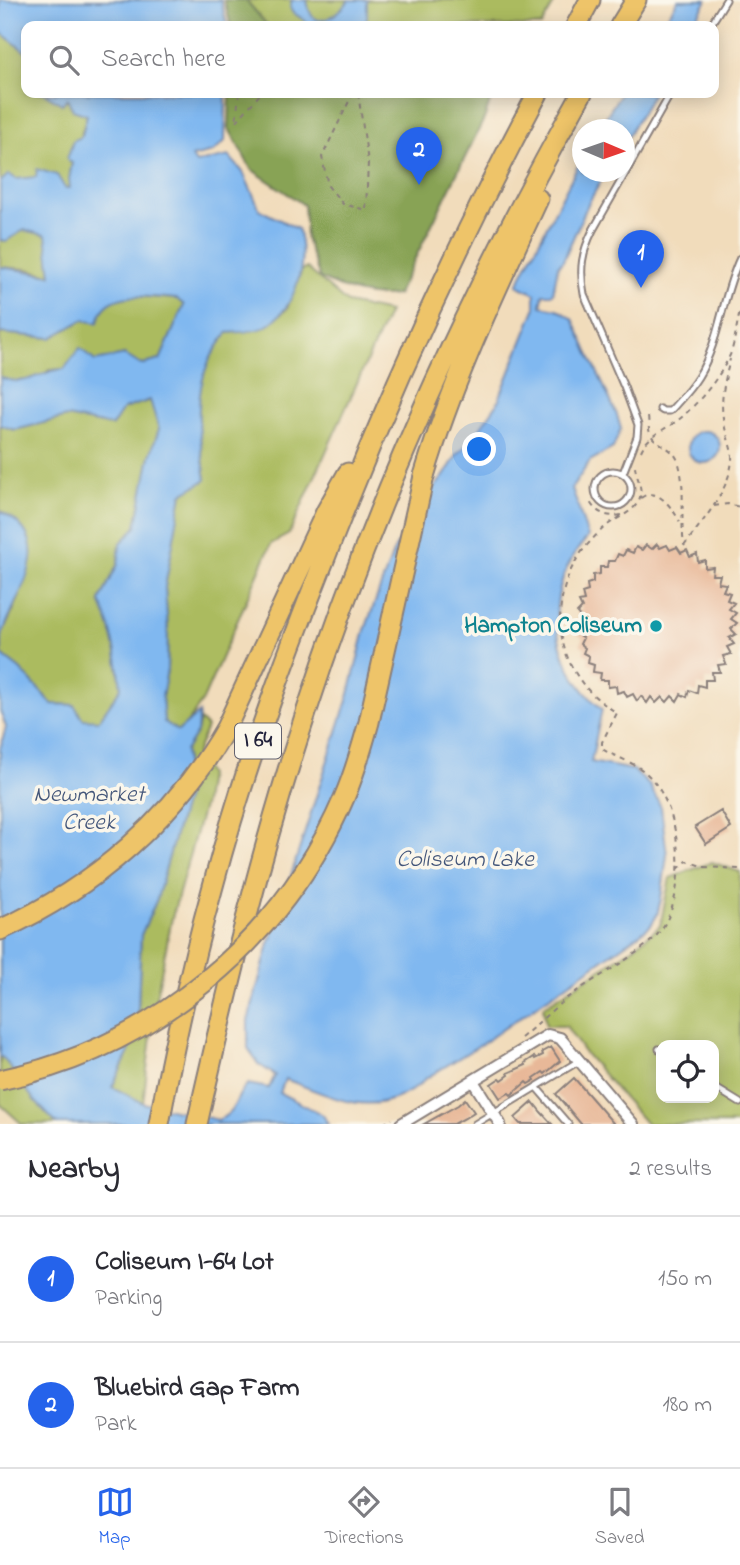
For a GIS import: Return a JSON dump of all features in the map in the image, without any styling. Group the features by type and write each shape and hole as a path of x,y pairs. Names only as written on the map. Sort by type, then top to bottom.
{"highway":[{"path":"579,21 590,0"},
{"path":"623,21 636,0"},
{"name":"I 64","path":"161,1115 200,934 253,756 310,595 395,389 468,230 535,98"},
{"name":"I 64","path":"197,1124 223,1008 288,772 336,628 403,455 451,344 541,167 581,98"},
{"path":"0,1080 85,1054 142,1026 177,1004 244,947 301,877 328,831 358,762 424,476 446,407 470,346 582,98"},
{"path":"0,930 80,886 133,845 167,810 209,757 242,695 326,512 395,389"}],"street":[{"path":"398,1120 473,1082 548,1035 560,1038 633,1124"},
{"path":"473,1082 500,1124"}],"lane":[{"path":"713,21 726,0"},
{"path":"622,473 637,438 638,425 584,294 581,261 593,230 668,98"},
{"path":"660,409 670,411 699,375 740,258"},
{"path":"611,470 627,477 631,487 629,498 625,502 610,507 597,497 595,485 600,475 611,470"},
{"path":"475,1124 579,1061"},
{"path":"537,1088 568,1124"},
{"path":"719,1090 740,1104"}],"path":[{"path":"238,98 236,122 257,98"},
{"path":"351,98 322,157 328,186 343,204 366,210 368,162 359,98"},
{"path":"648,417 652,437 673,450 678,461 684,546 728,480 732,458 723,422 722,395 740,312"},
{"path":"640,453 646,440 683,416 700,399 730,354"},
{"path":"637,459 635,473 641,490 640,499"},
{"path":"520,1039 566,999 658,934 670,911 678,870 674,827 666,800 659,787 640,768 602,749 602,742 617,713 595,698 570,664 561,634 561,599 569,574 587,544 609,523 636,506 644,495 657,495 671,508 681,525"},
{"path":"597,497 590,502 599,512 623,515"},
{"path":"713,506 727,504 740,508"},
{"path":"678,870 687,861 704,867 740,869"},
{"path":"383,1124 398,1120"}],"green space":[{"path":"224,0 246,0 264,21 230,21"},
{"path":"233,0 556,0 544,21 245,21"},
{"path":"0,32 21,48 21,98 52,98 62,104 67,98 87,115 71,170 71,188 65,188 37,170 37,177 0,182"},
{"path":"230,98 491,98 484,119 397,295 377,296 357,292 320,278 306,238 304,205 251,169 229,129"},
{"path":"24,230 47,235 51,275 27,269 0,267 0,240 6,241"},
{"path":"307,268 347,303 389,312 289,534 271,544 202,702 178,731 164,722 162,697 167,670 168,631 165,587 182,494 206,479 198,419 203,375 209,360 227,333 263,328 287,309 302,270"},
{"path":"129,296 177,299 184,305 160,360 141,365 124,355 49,370 40,378 12,382 0,377 0,333 51,338 99,314 110,301"},
{"path":"151,400 159,429 150,456 136,527 120,544 118,564 100,601 114,643 121,688 99,720 82,720 74,705 52,704 20,669 2,655 2,635 20,596 3,512 0,511 0,425 15,430 67,417 112,426 123,409"},
{"path":"200,720 207,727 196,754 208,775 204,803 172,918 155,1003 143,1103 112,1087 129,1052 138,1008 141,935 157,899 188,789 185,751 197,732"},
{"path":"712,862 740,872 740,1124 646,1124 583,1051 566,1026 546,1026 543,1007 630,950 660,926 670,878"},
{"path":"0,1056 57,1124 22,1124 0,1104"}],"water":[{"path":"0,0 221,0 226,21 21,21 21,48 0,32"},
{"path":"292,0 307,0 314,18 324,20 342,9 349,0 367,0 367,18 366,21 305,21 292,12"},
{"path":"678,0 707,0 695,21 665,21"},
{"path":"52,98 67,98 62,104"},
{"path":"67,98 226,98 225,141 213,152 192,157 196,163 229,156 243,172 260,210 298,229 301,242 302,256 297,283 285,308 261,329 227,333 211,357 204,375 199,420 206,480 182,494 165,587 167,670 162,697 164,722 178,731 199,713 197,732 185,751 188,789 157,899 141,935 138,1008 129,1052 112,1087 143,1103 218,1120 230,1112 248,1084 269,1088 275,1075 258,1064 248,1048 248,1021 269,944 349,694 365,630 394,550 423,501 497,404 535,309 535,294 517,285 572,178 572,182 600,182 563,261 558,266 553,294 543,294 541,306 557,309 573,319 621,429 613,448 590,461 572,488 588,537 573,557 562,579 557,602 557,626 571,671 584,691 602,709 591,762 633,770 650,786 661,807 667,855 657,915 651,925 641,933 403,1095 388,1101 358,1103 285,1079 280,1093 323,1115 328,1124 57,1124 0,1056 0,749 6,727 0,711 0,511 18,523 28,537 31,551 30,567 3,633 2,655 20,669 52,704 74,705 83,719 99,720 121,688 114,643 100,601 118,564 120,544 136,527 150,456 159,429 150,400 123,409 112,426 67,417 15,430 0,425 0,377 26,380 64,369 80,348 95,361 125,355 141,365 160,360 184,305 177,299 130,297 109,304 98,323 83,320 51,338 0,333 0,267 51,275 46,235 24,230 6,241 0,240 0,182 9,174 16,179 36,177 37,169 57,175 65,188 70,188 72,163 67,159 73,141 82,136 87,115 73,110"},
{"path":"618,98 650,98 635,124 635,119 604,119"},
{"path":"704,431 715,436 720,447 715,458 704,463 693,458 688,447 693,436"}],"building":[{"name":"Hampton Coliseum","path":"657,544 660,548 667,545 670,550 677,547 681,553 687,550 690,557 697,554 698,562 705,560 705,568 713,567 712,575 720,575 718,583 726,584 723,591 730,593 727,600 734,603 729,609 736,613 731,619 737,623 731,629 736,634 729,638 734,644 727,647 731,654 723,656 726,664 718,665 720,672 712,672 713,680 705,680 705,687 698,685 697,693 689,690 687,697 681,694 677,701 672,696 667,702 662,697 656,703 651,697 647,703 641,696 637,701 633,694 627,697 624,691 617,693 616,686 608,687 608,680 600,680 601,673 593,672 594,665 588,663 589,656 583,653 585,648 580,644 583,638 577,634 581,628 576,623 581,618 577,613 582,608 579,602 584,601 582,593 588,591 587,584 593,582 593,575 600,574 600,567 607,567 608,561 615,561 618,554 623,556 626,550 633,553 636,547 642,550 646,545 652,549"},
{"path":"721,811 731,828 706,844 695,827"},
{"path":"551,1047 560,1061 545,1074 543,1072 528,1084 526,1082 511,1095 509,1093 500,1098 491,1084 526,1065 525,1063 534,1057 535,1059 543,1055 542,1052"},
{"path":"574,1078 614,1124 581,1124 556,1094"},
{"path":"465,1099 474,1112 465,1118 454,1124 424,1124 458,1105"},
{"path":"533,1102 552,1124 520,1124 515,1118"}],"place":[{"name":"Bluebird Gap Farm","path":"419,185"},
{"name":"Coliseum I-64 Lot","path":"641,288"},
{"name":"Hampton Coliseum","path":"656,626"}],"water label":[{"name":"Newmarket Creek","path":"89,809"},
{"name":"Coliseum Lake","path":"465,860"}]}
